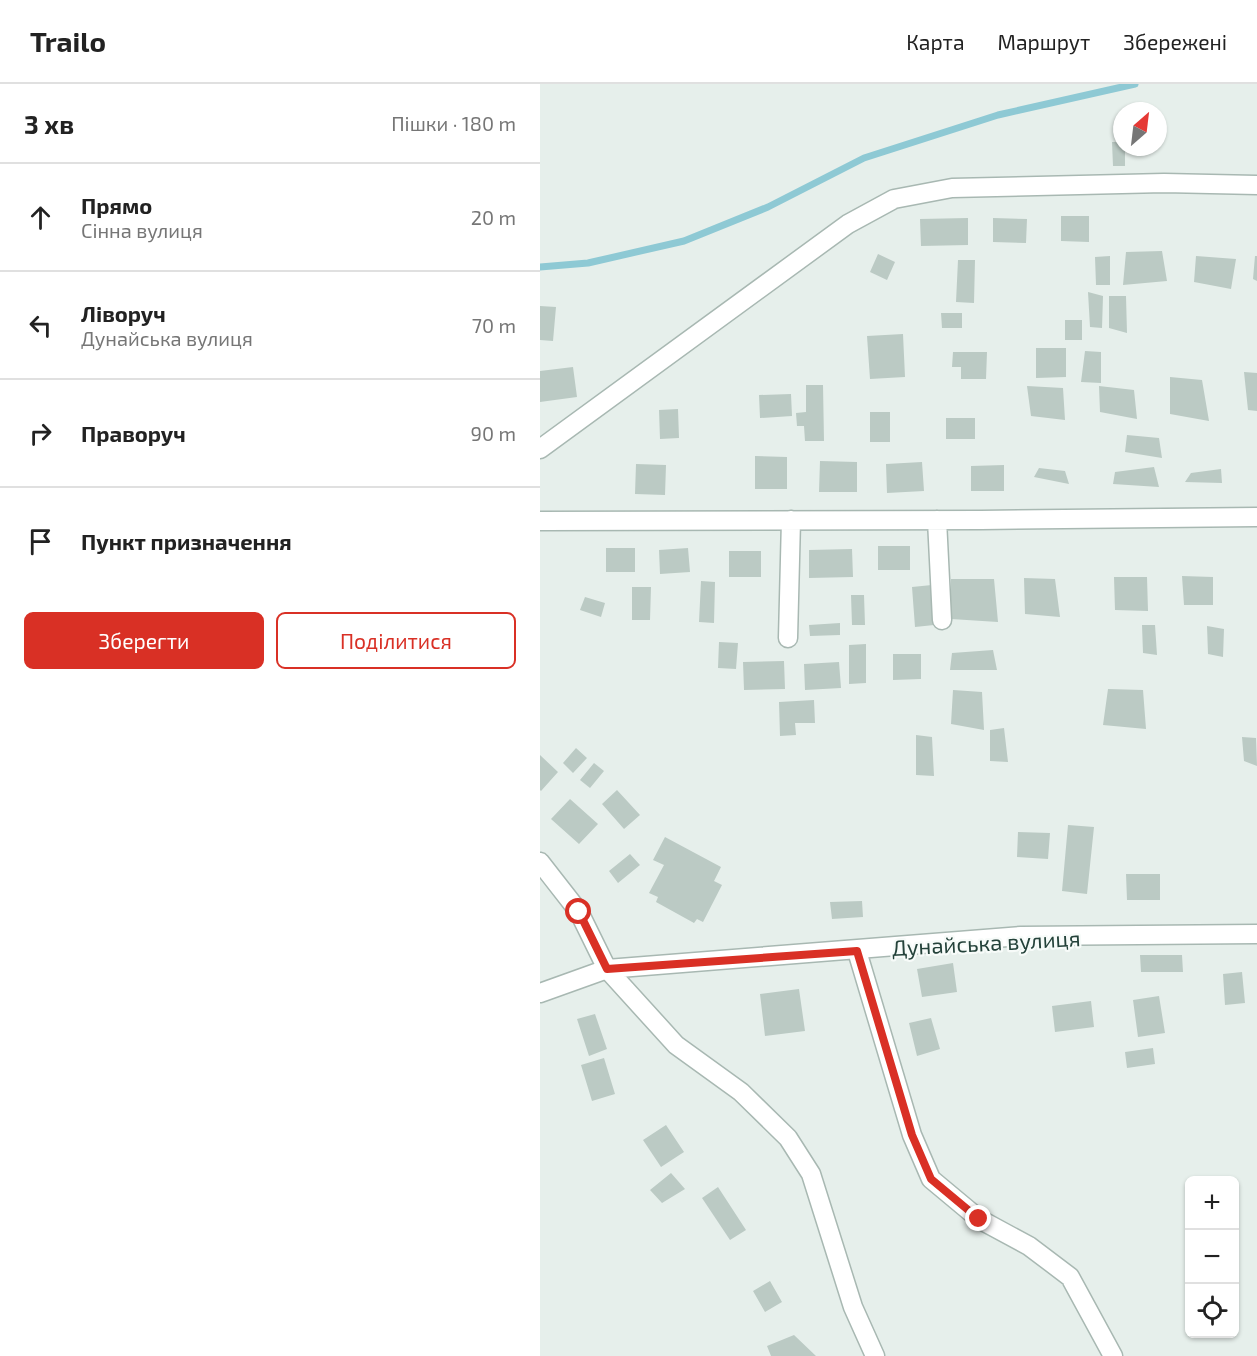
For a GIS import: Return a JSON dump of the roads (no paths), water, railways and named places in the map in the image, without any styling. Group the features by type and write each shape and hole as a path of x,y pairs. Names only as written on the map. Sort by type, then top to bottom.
{"street":[{"path":"540,449 848,224 894,199 952,188 1164,183 1257,185"},
{"path":"540,521 1257,517"},
{"path":"788,639 791,520"},
{"path":"937,520 942,620"},
{"path":"540,862 579,912 607,969 676,1045 741,1092 788,1138 811,1174 853,1307 875,1356"},
{"name":"Дунайська вулиця","path":"540,993 607,969 857,951 1021,936 1257,934"},
{"path":"857,951 912,1135 931,1179 979,1219 1029,1246 1070,1277 1113,1356"}],"waterway":[{"path":"540,267 588,263 684,241 768,207 864,158 998,115 1135,84"}]}
